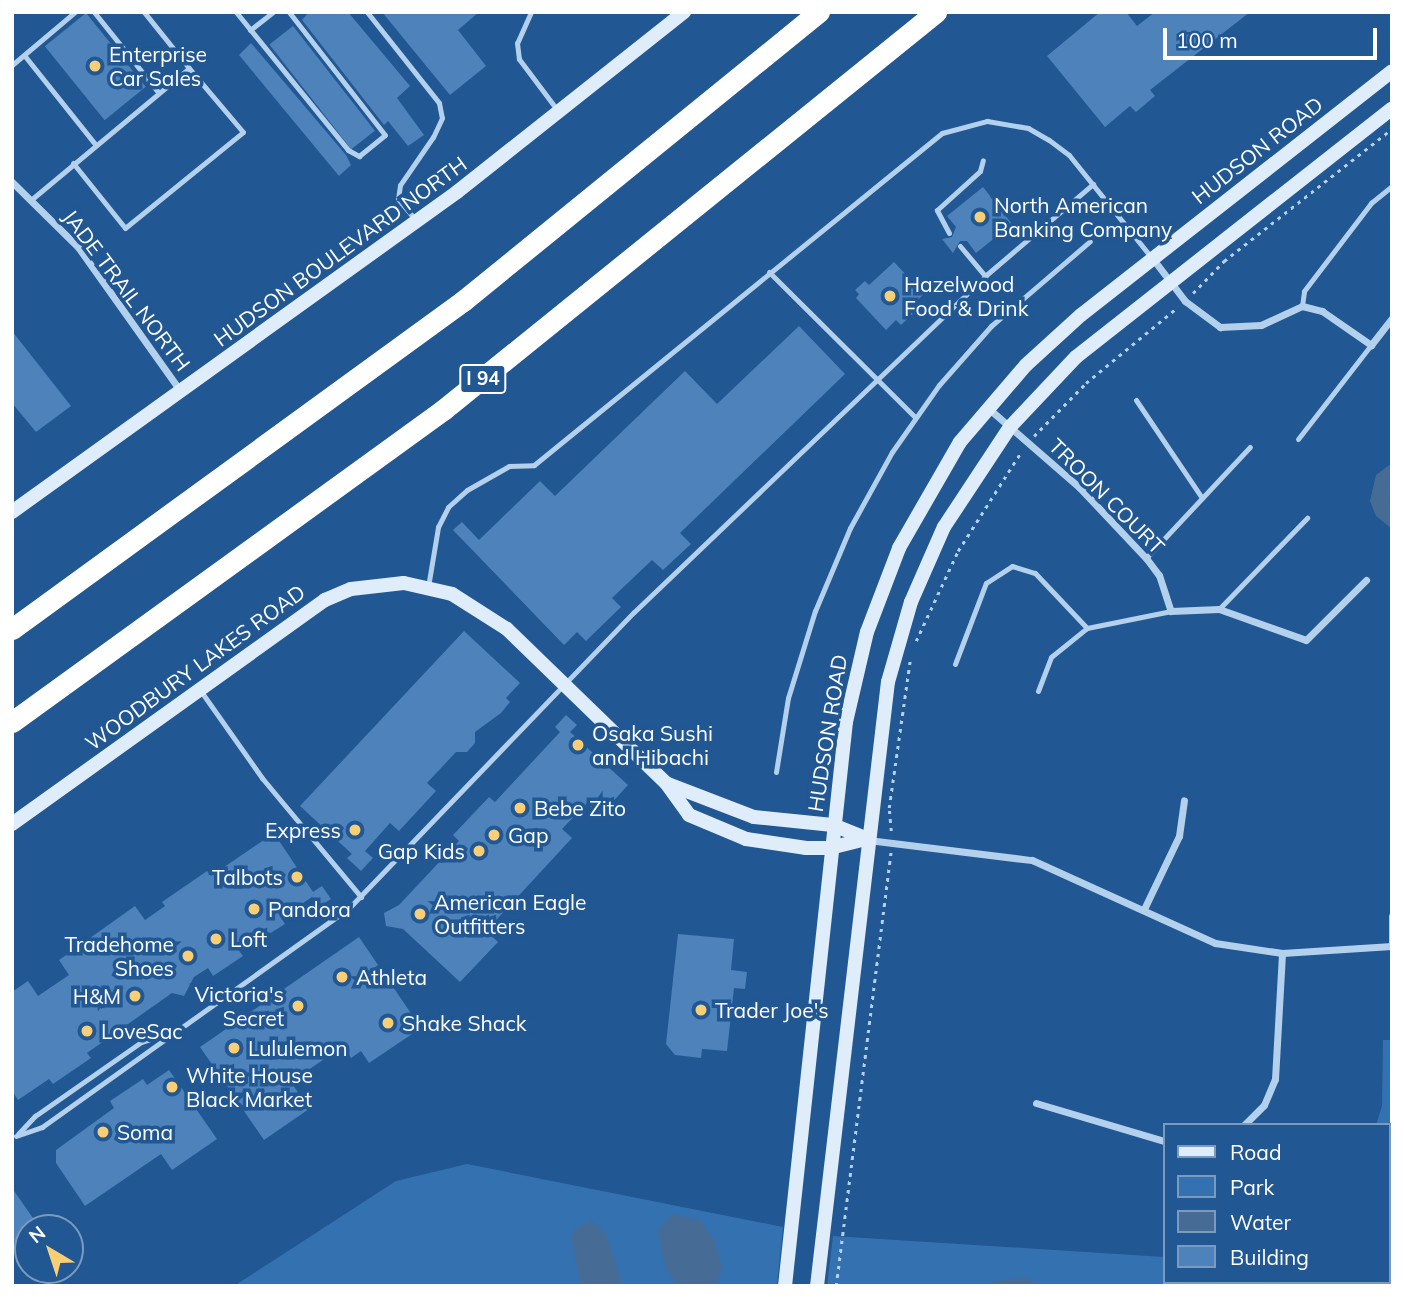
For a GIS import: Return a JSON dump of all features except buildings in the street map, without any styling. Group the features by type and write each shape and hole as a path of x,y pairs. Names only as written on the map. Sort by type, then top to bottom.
{"highway":[{"path":"12,629 463,301 819,12"},
{"name":"I 94","path":"12,722 443,410 936,12"}],"street":[{"name":"HUDSON BOULEVARD NORTH","path":"12,512 417,222 560,114 684,12"},
{"name":"HUDSON ROAD","path":"785,1286 830,848 854,676 879,599 918,512 987,407 1056,337 1392,71"},
{"path":"817,1286 867,839 888,682 911,601 963,492 1010,427 1076,357 1392,108"},
{"name":"JADE TRAIL NORTH","path":"12,182 32,198 78,247 181,392"},
{"path":"1153,259 1185,301 1220,327 1261,325 1302,306 1322,311 1371,345 1392,318"},
{"name":"TROON COURT","path":"987,407 1079,487 1146,558 1159,575 1171,611"},
{"path":"1171,611 1219,609 1306,640 1366,580"},
{"name":"WOODBURY LAKES ROAD","path":"12,824 199,689 334,596 374,584 428,587 452,594 492,617 666,783 689,815 715,829 746,839 830,848 867,839"},
{"path":"666,783 754,817 833,825 867,839 1032,860 1215,943 1282,953 1392,946 1392,916"},
{"path":"1144,909 1179,836 1184,800"},
{"path":"1246,1123 1264,1105 1275,1079 1282,953"},
{"path":"1036,1103 1162,1140"}],"lane":[{"path":"12,65 75,12"},
{"path":"94,12 158,92"},
{"path":"73,163 125,228 243,132 144,12"},
{"path":"236,12 348,150 359,156 385,135 289,12"},
{"path":"250,30 273,12"},
{"path":"367,12 439,103 442,118 400,185 398,199 417,222"},
{"path":"531,12 517,43 519,58 560,114"},
{"path":"24,55 95,144"},
{"path":"32,198 188,68"},
{"path":"428,587 438,527 448,507 484,477 509,466 534,465 927,143 960,126 986,121 1028,128 1069,155 1153,259"},
{"path":"949,233 937,210 980,171 983,160"},
{"path":"14,1134 42,1127 149,1053 168,1032 361,897 563,682 985,276 1093,184"},
{"path":"1302,306 1304,291 1371,203 1392,186"},
{"path":"776,772 791,687 831,568 871,488 915,417 991,326 1090,241"},
{"path":"960,246 985,276"},
{"path":"769,272 915,417"},
{"path":"1298,439 1371,345"},
{"path":"1136,400 1202,498"},
{"path":"1146,558 1250,447"},
{"path":"1219,609 1307,518"},
{"path":"955,664 986,583 1012,566 1035,573 1087,628"},
{"path":"1038,691 1051,657 1087,628 1171,611"},
{"path":"199,689 262,778 361,897"},
{"path":"14,1134 35,1116 141,1041 168,1032"}],"path":[{"path":"836,1286 892,842 889,808 912,652 958,551 1028,442 1086,383 1185,301 1224,261 1392,130"}],"green space":[{"path":"1383,1040 1392,1040 1392,1286 827,1286 833,1236 1162,1257 1162,1284 1390,1284 1390,1123 1377,1123 1382,1106"},
{"path":"467,1164 783,1227 777,1286 234,1286 396,1181"}],"water":[{"path":"1392,463 1392,529 1376,516 1370,501 1376,475"},
{"path":"672,1214 701,1221 715,1242 722,1269 715,1286 678,1286 665,1267 658,1231"},
{"path":"591,1221 606,1234 623,1286 581,1286 571,1236 575,1229"},
{"path":"1027,1278 1044,1286 972,1286 1010,1279"}],"place":[{"name":"Enterprise Car Sales","path":"95,66"},
{"name":"North American Banking Company","path":"980,217"},
{"name":"Hazelwood Food & Drink","path":"890,296"},
{"name":"Osaka Sushi and Hibachi","path":"578,745"},
{"name":"Bebe Zito","path":"520,808"},
{"name":"Express","path":"355,830"},
{"name":"Gap","path":"494,835"},
{"name":"Gap Kids","path":"479,851"},
{"name":"Talbots","path":"297,877"},
{"name":"Pandora","path":"254,909"},
{"name":"American Eagle Outfitters","path":"420,914"},
{"name":"Loft","path":"216,939"},
{"name":"Tradehome Shoes","path":"188,956"},
{"name":"Athleta","path":"342,977"},
{"name":"H&M","path":"135,996"},
{"name":"Victoria's Secret","path":"298,1006"},
{"name":"Trader Joe's","path":"701,1010"},
{"name":"Shake Shack","path":"388,1023"},
{"name":"LoveSac","path":"87,1031"},
{"name":"Lululemon","path":"234,1048"},
{"name":"White House Black Market","path":"172,1087"},
{"name":"Soma","path":"103,1132"}]}
